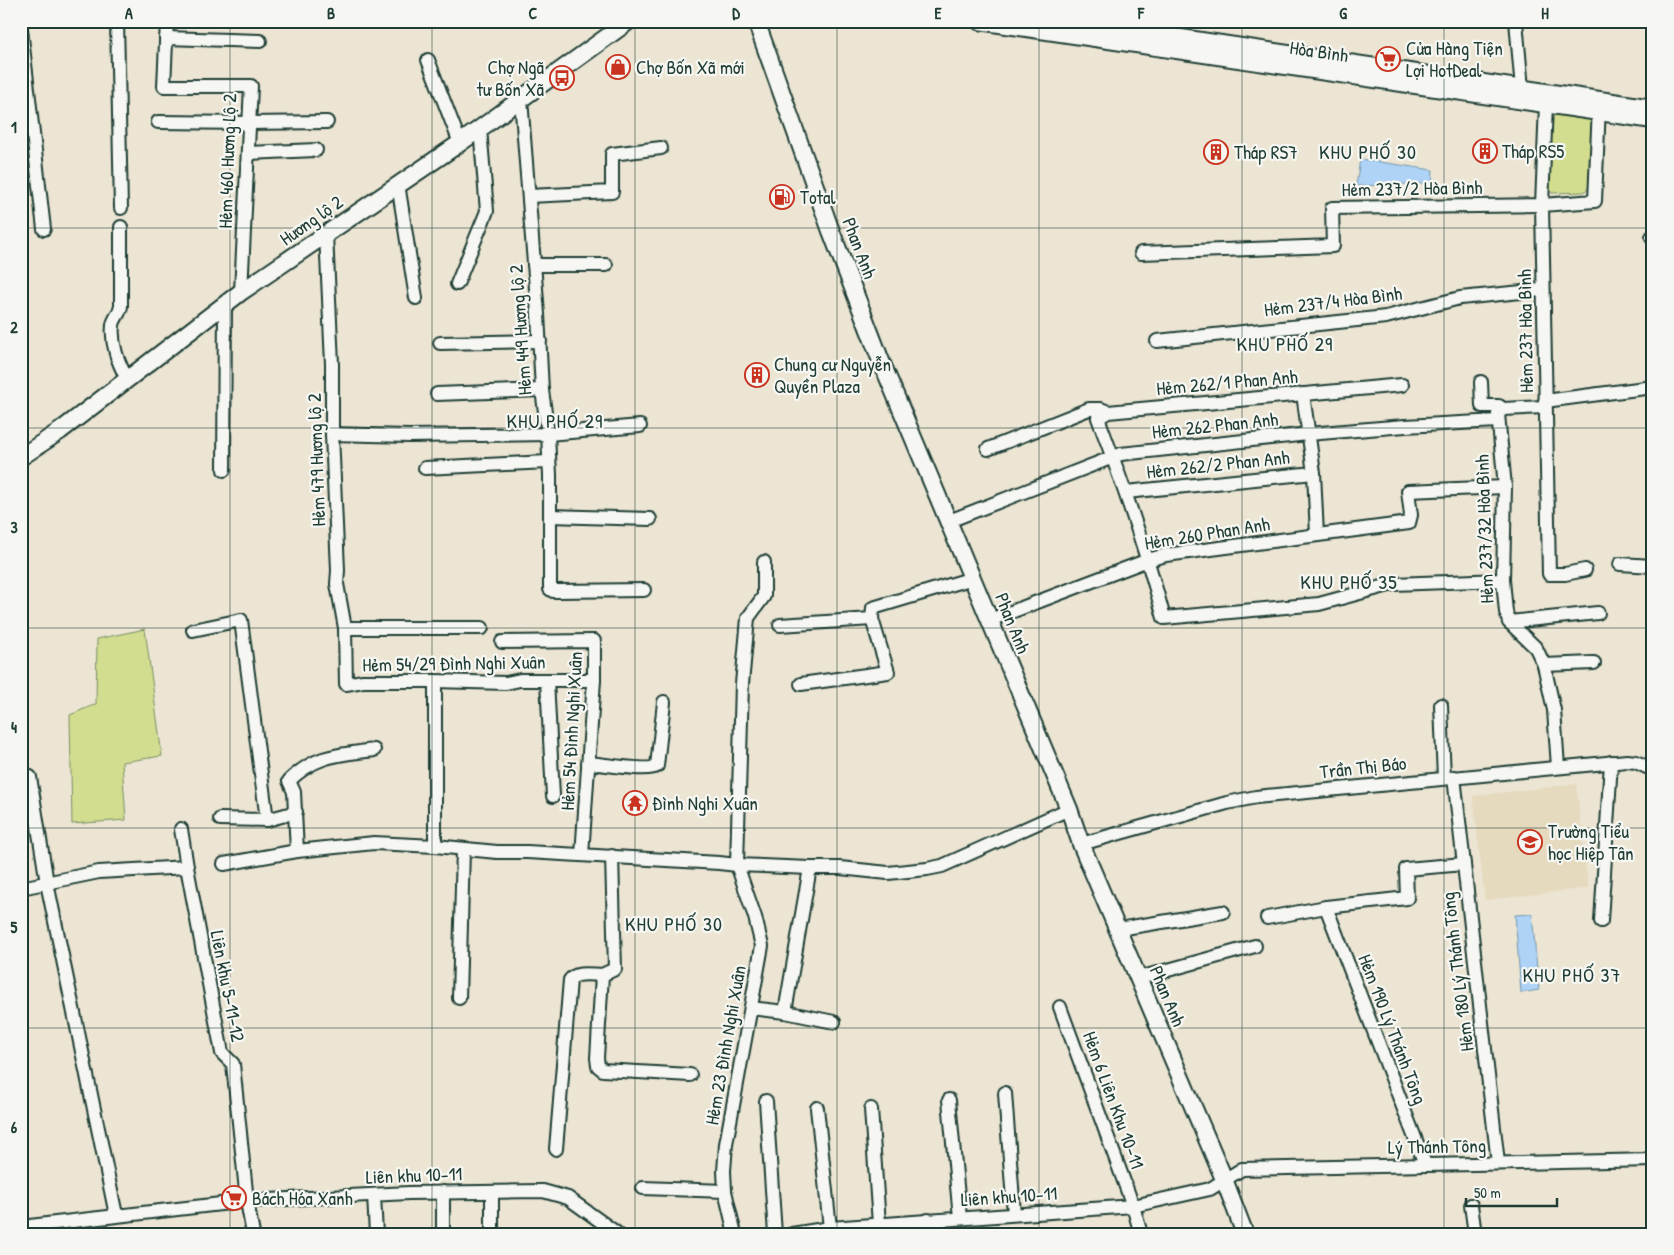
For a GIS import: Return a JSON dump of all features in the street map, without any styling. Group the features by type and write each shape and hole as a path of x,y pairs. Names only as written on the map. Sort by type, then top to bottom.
{"main road":[{"name":"Hương lộ 2","path":"21,457 127,380 241,292 460,143 629,21"},
{"name":"Phan Anh","path":"756,21 831,231 881,361 1069,809 1081,844 1119,929 1224,1179 1245,1234"},
{"name":"Hòa Bình","path":"979,21 1200,47 1522,89 1653,120"},
{"name":"Hòa Bình","path":"1067,21 1200,47 1546,104 1653,108"}],"street":[{"path":"117,21 121,208"},
{"path":"167,21 166,38 260,41"},
{"path":"1516,21 1522,89"},
{"path":"21,29 44,229"},
{"name":"Hẻm 460 Hương Lộ 2","path":"166,38 164,86 251,86 241,292"},
{"path":"428,60 460,143"},
{"name":"Hẻm 449 Hương lộ 2","path":"521,99 540,341 542,390 548,434 550,587 553,591 644,590"},
{"name":"Hẻm 237 Hòa Bình","path":"1546,104 1542,205 1542,290 1548,574 1565,574 1585,570"},
{"path":"1542,205 1595,201 1599,106"},
{"path":"158,122 327,122"},
{"path":"457,284 487,211 480,128"},
{"path":"528,196 612,192 612,154 661,148"},
{"path":"248,153 316,150"},
{"path":"398,184 416,298"},
{"name":"Hẻm 237/2 Hòa Bình","path":"1141,253 1333,246 1332,208 1542,205"},
{"path":"121,227 121,306 120,313 114,322 113,335 117,358 127,380"},
{"name":"Hẻm 479 Hương lộ 2","path":"326,234 332,364 332,434 337,584 345,628 346,684"},
{"path":"534,265 606,265"},
{"name":"Hẻm 237/4 Hòa Bình","path":"1157,341 1386,317 1460,298 1542,290"},
{"path":"224,470 225,305"},
{"path":"440,343 540,341"},
{"path":"1481,382 1482,406 1499,406 1503,409 1653,387"},
{"name":"Hẻm 262/1 Phan Anh","path":"988,449 1089,409 1096,408 1108,412 1402,385"},
{"path":"437,394 542,390"},
{"path":"1303,394 1314,473 1317,535"},
{"name":"Hẻm 237/32 Hòa Bình","path":"1503,409 1498,414 1498,421 1505,487 1503,580 1506,612 1509,622 1536,648 1544,665 1554,710 1558,767"},
{"path":"1108,412 1098,418 1126,492 1164,618 1318,604 1393,584 1503,580"},
{"name":"Hẻm 262 Phan Anh","path":"949,521 1112,457 1130,453 1308,434 1498,421"},
{"path":"332,434 409,436 548,434 640,426"},
{"path":"426,468 548,462"},
{"name":"Hẻm 262/2 Phan Anh","path":"1126,492 1314,473"},
{"name":"Hẻm 260 Phan Anh","path":"990,620 1148,560 1166,555 1409,523 1411,514 1408,491 1505,487"},
{"path":"550,516 650,518"},
{"path":"737,865 742,684 747,627 748,618 764,596 764,562"},
{"path":"1620,564 1653,566"},
{"path":"800,684 888,672 872,619 873,608 973,578"},
{"path":"1509,622 1598,614"},
{"path":"780,625 872,619"},
{"path":"193,630 241,620 267,820"},
{"path":"345,628 482,628"},
{"name":"Hẻm 54 Đình Nghi Xuân","path":"502,642 594,641 594,680 582,855"},
{"path":"1544,665 1594,663"},
{"name":"Hẻm 54/29 Đình Nghi Xuân","path":"346,684 363,681 506,683 520,680 594,680"},
{"path":"548,680 553,796"},
{"path":"435,681 435,846"},
{"path":"588,763 644,769 655,768 657,766 664,702"},
{"name":"Hẻm 180 Lý Thánh Tông","path":"1441,705 1449,778 1464,864 1498,1163"},
{"path":"298,851 294,792 290,781 299,771 312,762 327,757 374,750"},
{"path":"1601,921 1611,762"},
{"name":"Trần Thị Báo","path":"1081,844 1227,803 1256,797 1611,762 1636,762 1653,770"},
{"path":"21,772 30,777 47,883 116,1215"},
{"path":"224,864 298,851 374,843 737,865 840,868 888,873 942,866 1069,809"},
{"path":"220,819 267,820 296,812"},
{"name":"Liên khu 5-11-12","path":"181,829 222,1053 234,1064 247,1200 253,1234"},
{"path":"459,998 463,849"},
{"path":"556,1149 570,980 577,975 602,975 615,969 612,856"},
{"path":"1266,918 1326,907 1407,898 1406,869 1464,864"},
{"name":"Hẻm 23 Đình Nghi Xuân","path":"735,1234 725,1191 726,1144 762,946 755,918 737,865"},
{"path":"21,888 99,872 187,867"},
{"path":"785,1012 810,868"},
{"name":"Hẻm 190 Lý Thánh Tông","path":"1326,907 1425,1164"},
{"path":"1119,929 1223,912"},
{"path":"1139,978 1255,946"},
{"path":"602,975 598,1066 602,1070 690,1075"},
{"name":"Hẻm 6 Liên Khu 10-11","path":"1060,1007 1142,1234"},
{"path":"751,1008 785,1012 834,1022"},
{"path":"1005,1093 1014,1214"},
{"path":"949,1100 960,1218"},
{"path":"766,1101 775,1234"},
{"path":"817,1108 830,1228"},
{"path":"871,1109 879,1224"},
{"name":"Lý Thánh Tông","path":"1224,1179 1242,1169 1653,1160"},
{"name":"Liên khu 10-11","path":"792,1234 830,1228 1133,1206 1210,1189 1224,1179"},
{"path":"643,1188 725,1191"},
{"name":"Liên khu 10-11","path":"21,1227 247,1200 543,1190 568,1198 618,1234"},
{"path":"443,1192 444,1234"},
{"path":"492,1192 492,1234"},
{"path":"374,1195 376,1234"},
{"path":"1471,1205 1475,1234"},
{"path":"928,1220 928,1234"}],"shaded area":[{"name":"Trường Tiểu học Hiệp Tân","path":"1576,784 1588,888 1485,900 1473,796"}],"green space":[{"path":"1552,112 1593,116 1590,187 1584,192 1552,193 1547,187"},
{"path":"145,629 162,756 122,762 126,820 72,824 70,715 96,704 97,639"}],"water":[{"path":"1360,159 1433,170 1432,183 1356,186"},
{"path":"1532,914 1539,990 1521,993 1515,915"}],"place":[{"name":"Cửa Hàng Tiện Lợi HotDeal","path":"1388,59"},
{"name":"Chợ Bốn Xã mới","path":"618,67"},
{"name":"Chợ Ngã tư Bốn Xã","path":"562,78"},
{"name":"Tháp RS5","path":"1485,151"},
{"name":"Tháp RS7","path":"1216,152"},
{"name":"Total","path":"782,197"},
{"name":"Chung cư Nguyễn Quyền Plaza","path":"757,375"},
{"name":"Đình Nghi Xuân","path":"635,803"},
{"name":"Trường Tiểu học Hiệp Tân","path":"1530,842"},
{"name":"Bách Hóa Xanh","path":"234,1198"}],"district":[{"name":"KHU PHỐ 30","path":"1368,152"},
{"name":"KHU PHỐ 29","path":"1285,344"},
{"name":"KHU PHỐ 29","path":"555,421"},
{"name":"KHU PHỐ 35","path":"1349,582"},
{"name":"KHU PHỐ 30","path":"674,924"},
{"name":"KHU PHỐ 37","path":"1572,975"}]}
